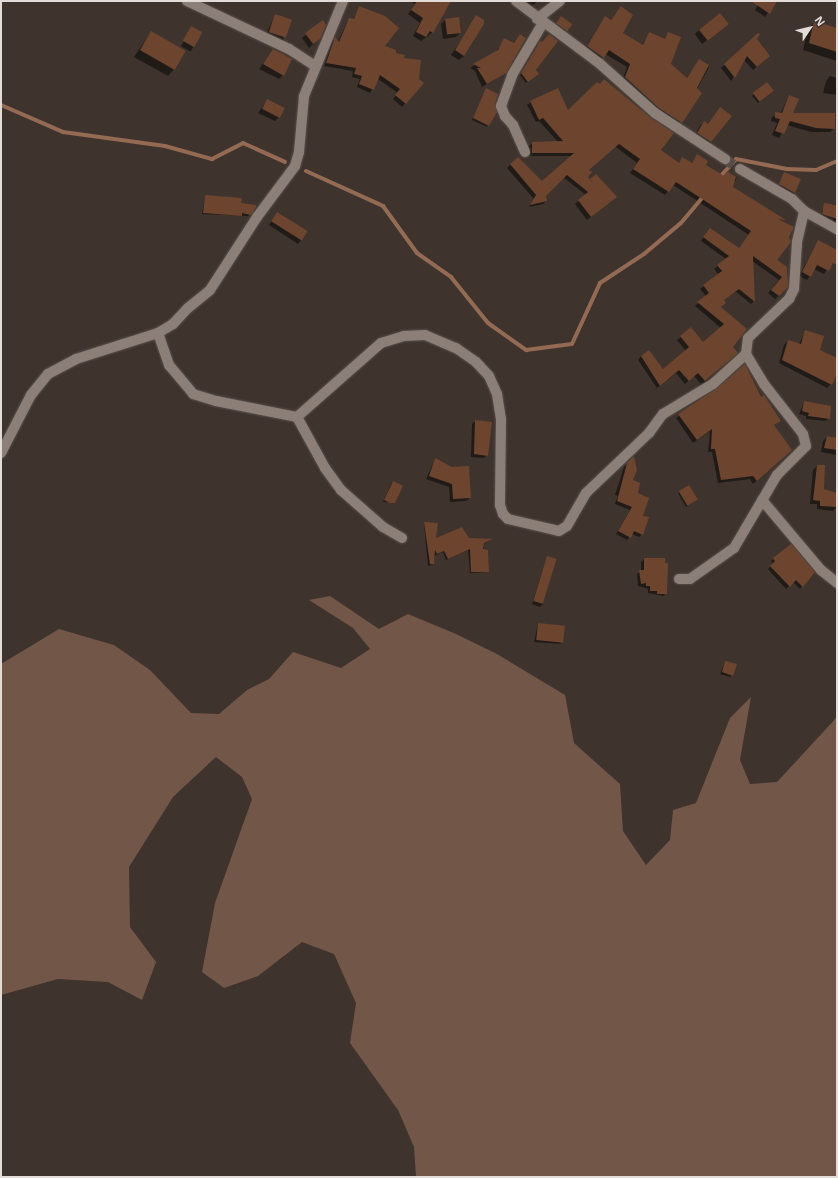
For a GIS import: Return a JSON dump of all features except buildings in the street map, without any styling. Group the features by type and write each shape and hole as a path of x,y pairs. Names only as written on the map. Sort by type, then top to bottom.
{"street":[{"path":"187,1 289,49 315,66"},
{"path":"1,453 31,395 48,374 76,359 158,333 173,324 188,308 210,290 256,217 295,166 304,96 315,66 343,1"},
{"path":"516,1 540,21 600,64 655,113 725,160"},
{"path":"525,152 513,125 505,116 501,106 512,75 540,21 560,1"},
{"path":"740,169 792,199 804,211 837,229"},
{"path":"679,579 690,579 734,548 777,475 806,446 803,434 764,384 746,354 748,338 789,298 794,289 797,242 804,211"},
{"path":"158,333 168,366 193,394 216,401 297,417"},
{"path":"297,417 381,343 404,336 425,335 456,348 476,362 490,376 497,394 501,419 500,505 503,514 508,519 559,531 567,526 586,493 649,432 663,414 713,384 746,354"},
{"path":"297,417 325,468 341,490 383,527 402,538"},
{"path":"762,500 821,570 837,583"}],"shaded area":[{"path":"330,596 379,629 408,614 456,634 497,654 565,695 574,743 620,784 623,831 646,865 670,840 673,810 696,803 730,718 751,697 740,760 750,784 777,782 837,717 837,1177 416,1177 414,1147 398,1110 350,1043 356,1003 334,954 302,942 258,976 224,988 202,972 215,903 252,799 242,777 216,757 173,797 129,867 130,927 156,962 142,1000 108,982 58,979 1,995 1,664 59,629 114,645 150,670 191,713 219,714 247,690 269,679 293,652 341,668 370,649 353,628 309,600"}],"waterway":[{"path":"1,105 63,132 165,146 212,159 243,143 285,162"},
{"path":"719,178 736,159 787,169 816,170 837,161"},
{"path":"306,171 383,206 417,253 451,277 488,323 526,350 572,344 600,283 644,254 681,223 704,196"}],"tunnel":[{"path":"725,159 740,169"}]}
